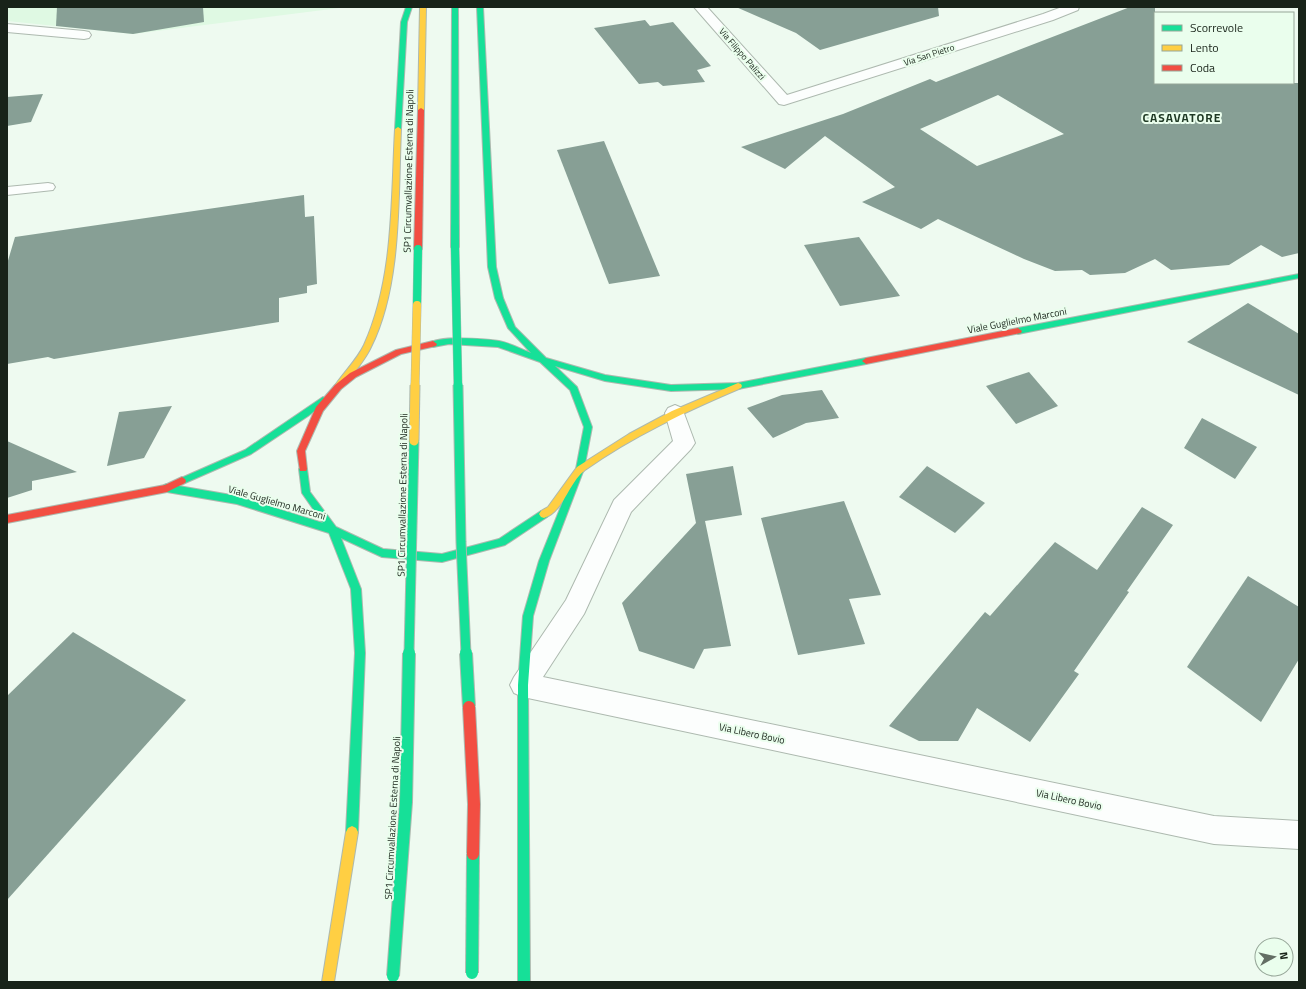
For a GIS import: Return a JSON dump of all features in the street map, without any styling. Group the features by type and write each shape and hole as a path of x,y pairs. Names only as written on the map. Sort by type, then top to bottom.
{"main road":[{"path":"328,982 352,842 360,652 356,589 333,530 306,493 302,451 319,410 338,387 367,346 382,309 391,263 404,22 409,7"},
{"name":"SP1 Circumvallazione Esterna di Napoli","path":"392,979 406,802 422,7"},
{"path":"455,7 454,247 461,542 474,804 471,977"},
{"path":"480,7 492,267 499,298 512,328 574,389 588,427 580,469 544,560 528,616 523,685 524,982"},
{"name":"Viale Guglielmo Marconi","path":"8,518 168,488 248,452 305,414 354,375 399,352 450,341 499,344 543,360 605,378 671,388 738,386 1299,276"},
{"name":"Viale Guglielmo Marconi","path":"168,488 237,500 333,530 382,553 442,558 502,542 550,510 580,469 632,436 675,413 738,386"}],"street":[{"name":"Via Filippo Palizzi","path":"700,7 784,101"},
{"name":"Via San Pietro","path":"784,101 1048,17 1073,7"},
{"path":"7,28 84,35"},
{"path":"523,685 575,607 622,506 684,443 675,413"},
{"name":"Via Libero Bovio","path":"523,685 1214,830 1299,835"}],"lane":[{"path":"7,192 48,187"}],"shaded area":[{"path":"7,7 347,7 133,34 7,21"}],"building":[{"path":"57,7 203,7 204,22 133,34 56,26"},
{"path":"736,7 938,7 939,16 820,50 796,33"},
{"path":"1130,7 1155,7 1154,84 1299,83 1299,253 1282,257 1261,245 1229,265 1171,270 1155,259 1125,273 1090,275 1082,270 1055,271 1024,259 938,219 921,229 862,202 895,187 825,136 785,169 741,147 843,114 930,79 936,82","holes":["998,95 1064,134 977,166 920,129"]},
{"path":"645,20 650,26 673,22 711,66 697,70 705,82 663,86 658,82 639,84 594,28"},
{"path":"43,94 31,122 7,126 7,97"},
{"path":"604,141 660,276 609,284 557,150"},
{"path":"304,195 305,217 314,216 317,284 307,286 307,293 279,298 279,322 54,359 48,357 7,364 7,264 15,237"},
{"path":"859,237 900,296 840,306 804,245"},
{"path":"1248,303 1299,334 1299,395 1187,342"},
{"path":"1029,372 1058,406 1016,424 986,386"},
{"path":"822,390 839,418 806,423 773,438 747,408 782,395"},
{"path":"172,406 144,458 107,466 119,412"},
{"path":"1202,418 1257,447 1235,479 1184,448"},
{"path":"7,441 77,472 32,481 32,490 7,498"},
{"path":"733,466 742,515 705,521 731,646 704,649 694,669 639,651 622,603 696,523 686,474"},
{"path":"927,466 985,503 955,533 899,497"},
{"path":"844,501 881,595 849,599 865,644 798,655 761,518"},
{"path":"1142,507 1173,525 1074,671 1079,674 1030,742 977,708 958,741 919,741 889,726 985,612 990,616 1055,542 1097,570"},
{"path":"1248,576 1299,607 1299,659 1261,722 1187,667"},
{"path":"73,632 186,700 7,900 7,696"}],"traffic: fast":[{"path":"398,129 404,22 409,7"},
{"path":"455,7 455,247"},
{"path":"480,7 492,267 499,298 512,328 543,360"},
{"path":"455,247 461,542 469,707"},
{"path":"417,305 418,249"},
{"path":"1018,331 1299,276"},
{"path":"433,344 449,341 499,344 543,360 574,389 588,427 580,469 544,561 528,616 523,685"},
{"path":"546,361 605,378 671,388 738,386 866,361"},
{"path":"182,481 248,452 305,414 323,400"},
{"path":"393,976 406,802 414,441"},
{"path":"303,469 306,493 333,530 382,553 442,558 502,542 544,514"},
{"path":"167,488 237,500 333,530"},
{"path":"333,530 356,589 360,653 352,832"},
{"path":"523,685 524,982"},
{"path":"472,973 473,854"}],"traffic: slow":[{"path":"421,110 423,7"},
{"path":"338,387 367,347 381,309 391,263 398,129"},
{"path":"414,441 417,305"},
{"path":"544,514 551,510 580,469 632,436 675,413 738,386"},
{"path":"328,982 352,832"}],"traffic: jam":[{"path":"418,249 421,110"},
{"path":"866,361 1018,331"},
{"path":"303,469 301,451 319,409 338,387 353,375 399,352 433,344"},
{"path":"7,519 167,488 182,481"},
{"path":"469,707 474,804 473,854"}],"district":[{"name":"CASAVATORE","path":"1182,118"}]}
